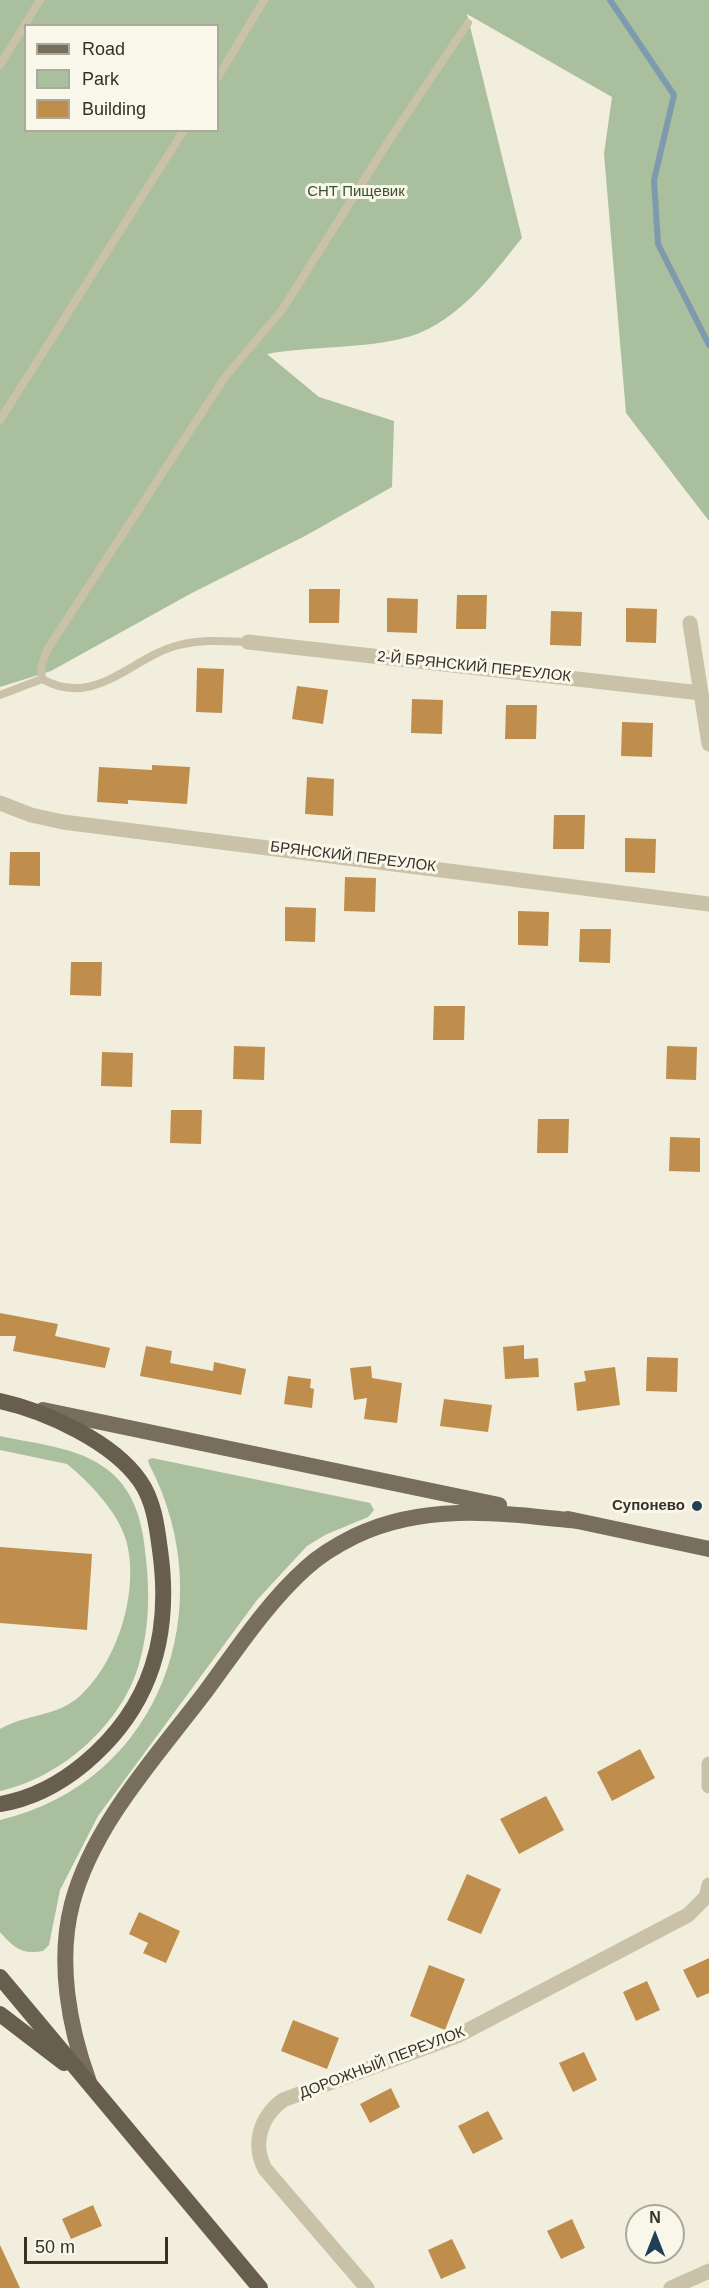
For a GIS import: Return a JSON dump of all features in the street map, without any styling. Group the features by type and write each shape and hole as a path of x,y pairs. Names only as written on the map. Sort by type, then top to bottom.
{"highway":[{"path":"0,1804 32,1795 57,1783 96,1754 112,1736 128,1717 149,1678 156,1657 164,1614 158,1532 153,1511 141,1482 127,1465 91,1439 5,1402"},
{"path":"0,1977 260,2288"},
{"path":"0,2014 90,2083"}],"main road":[{"path":"5,1402 709,1549"},
{"path":"90,2083 77,2043 67,1975 67,1926 82,1874 96,1844 121,1806 284,1589 327,1551 357,1535 421,1516 499,1512 577,1521"}],"street":[{"path":"690,623 709,744"},
{"name":"2-Й БРЯНСКИЙ ПЕРЕУЛОК","path":"248,642 701,693"},
{"name":"БРЯНСКИЙ ПЕРЕУЛОК","path":"0,803 31,815 63,822 709,904"},
{"path":"709,1764 709,1786"},
{"name":"ДОРОЖНЫЙ ПЕРЕУЛОК","path":"367,2288 261,2163 258,2142 266,2117 274,2107 283,2100 457,2036 688,1915 705,1897 709,1885"},
{"path":"671,2288 709,2271"}],"lane":[{"path":"25,24 40,0"},
{"path":"219,75 264,0"},
{"path":"42,679 41,667 47,650 225,377 282,310 468,23"},
{"path":"0,65 24,26"},
{"path":"0,420 183,132"},
{"path":"0,695 42,679 59,687 101,684 121,675 155,653 200,640 248,642"}],"green space":[{"name":"СНТ Пищевик","path":"0,0 709,0 709,521 626,413 604,154 612,97 467,14 522,238 469,299 437,324 419,333 384,342 267,354 319,397 394,421 392,487 305,536 190,594 51,671 0,687"},
{"path":"0,1436 71,1451 97,1462 118,1479 132,1499 143,1534 148,1599 147,1625 139,1664 131,1686 104,1727 66,1761 45,1774 0,1791 0,1729 71,1703 93,1681 105,1664 122,1624 128,1602 130,1560 122,1529 110,1508 84,1480 67,1464 0,1450"},
{"path":"152,1458 370,1503 374,1510 368,1517 325,1535 307,1546 257,1600 98,1816 60,1890 49,1945 43,1951 24,1951 14,1946 0,1932 0,1820 56,1800 102,1768 138,1728 163,1681 177,1629 180,1574 170,1518 148,1460"}],"building":[{"path":"309,589 340,589 339,623 309,623"},
{"path":"457,595 487,595 486,629 456,629"},
{"path":"387,598 418,599 417,633 387,632"},
{"path":"626,608 657,609 656,643 626,642"},
{"path":"551,611 582,612 581,646 550,645"},
{"path":"197,668 224,669 222,713 196,712"},
{"path":"297,686 328,690 323,724 292,719"},
{"path":"412,699 443,700 442,734 411,733"},
{"path":"506,705 537,705 536,739 505,739"},
{"path":"622,722 653,723 652,757 621,756"},
{"path":"152,765 190,767 187,804 128,800 128,804 97,802 99,767 152,770"},
{"path":"307,777 334,779 333,816 305,814"},
{"path":"554,815 585,815 584,849 553,849"},
{"path":"625,838 656,839 655,873 625,872"},
{"path":"10,852 40,852 40,886 9,885"},
{"path":"345,877 376,878 375,912 344,911"},
{"path":"285,907 316,908 315,942 285,941"},
{"path":"518,911 549,912 548,946 518,945"},
{"path":"580,929 611,929 610,963 579,962"},
{"path":"71,962 102,962 101,996 70,995"},
{"path":"434,1006 465,1006 464,1040 433,1040"},
{"path":"234,1046 265,1047 264,1080 233,1079"},
{"path":"667,1046 697,1047 696,1080 666,1079"},
{"path":"102,1052 133,1053 132,1087 101,1086"},
{"path":"171,1110 202,1110 201,1144 170,1143"},
{"path":"538,1119 569,1119 568,1153 537,1153"},
{"path":"670,1137 700,1138 700,1172 669,1171"},
{"path":"0,1313 58,1324 55,1336 110,1348 105,1368 13,1351 16,1336 0,1336"},
{"path":"524,1345 524,1359 538,1358 539,1377 505,1379 503,1347"},
{"path":"146,1346 172,1351 170,1363 213,1371 214,1362 246,1369 241,1395 140,1376"},
{"path":"647,1357 678,1358 677,1392 646,1391"},
{"path":"371,1366 372,1378 402,1383 397,1423 364,1419 367,1398 354,1400 350,1368"},
{"path":"615,1367 620,1405 577,1411 574,1383 586,1381 584,1371"},
{"path":"288,1376 311,1379 310,1388 314,1389 312,1408 284,1404"},
{"path":"444,1399 492,1405 488,1432 440,1426"},
{"path":"0,1547 92,1554 87,1630 0,1623"},
{"path":"640,1749 655,1778 612,1801 597,1772"},
{"path":"546,1796 564,1830 519,1854 500,1819"},
{"path":"467,1874 501,1889 481,1934 447,1920"},
{"path":"139,1912 180,1931 166,1963 143,1953 148,1943 129,1934"},
{"path":"709,1958 709,1993 697,1998 683,1970"},
{"path":"429,1965 465,1979 445,2030 410,2016"},
{"path":"647,1981 660,2010 636,2021 623,1992"},
{"path":"293,2020 339,2038 327,2069 281,2051"},
{"path":"584,2052 597,2080 573,2092 559,2063"},
{"path":"391,2088 400,2107 370,2123 360,2104"},
{"path":"488,2111 503,2139 473,2154 458,2126"},
{"path":"93,2205 102,2226 71,2239 62,2219"},
{"path":"572,2219 585,2248 561,2259 547,2231"},
{"path":"452,2239 466,2268 441,2279 428,2250"},
{"path":"0,2245 20,2288 0,2288"}],"waterway":[{"path":"610,0 674,95 654,180 658,244 709,345"}],"place":[{"name":"Супонево","path":"697,1506"}]}
